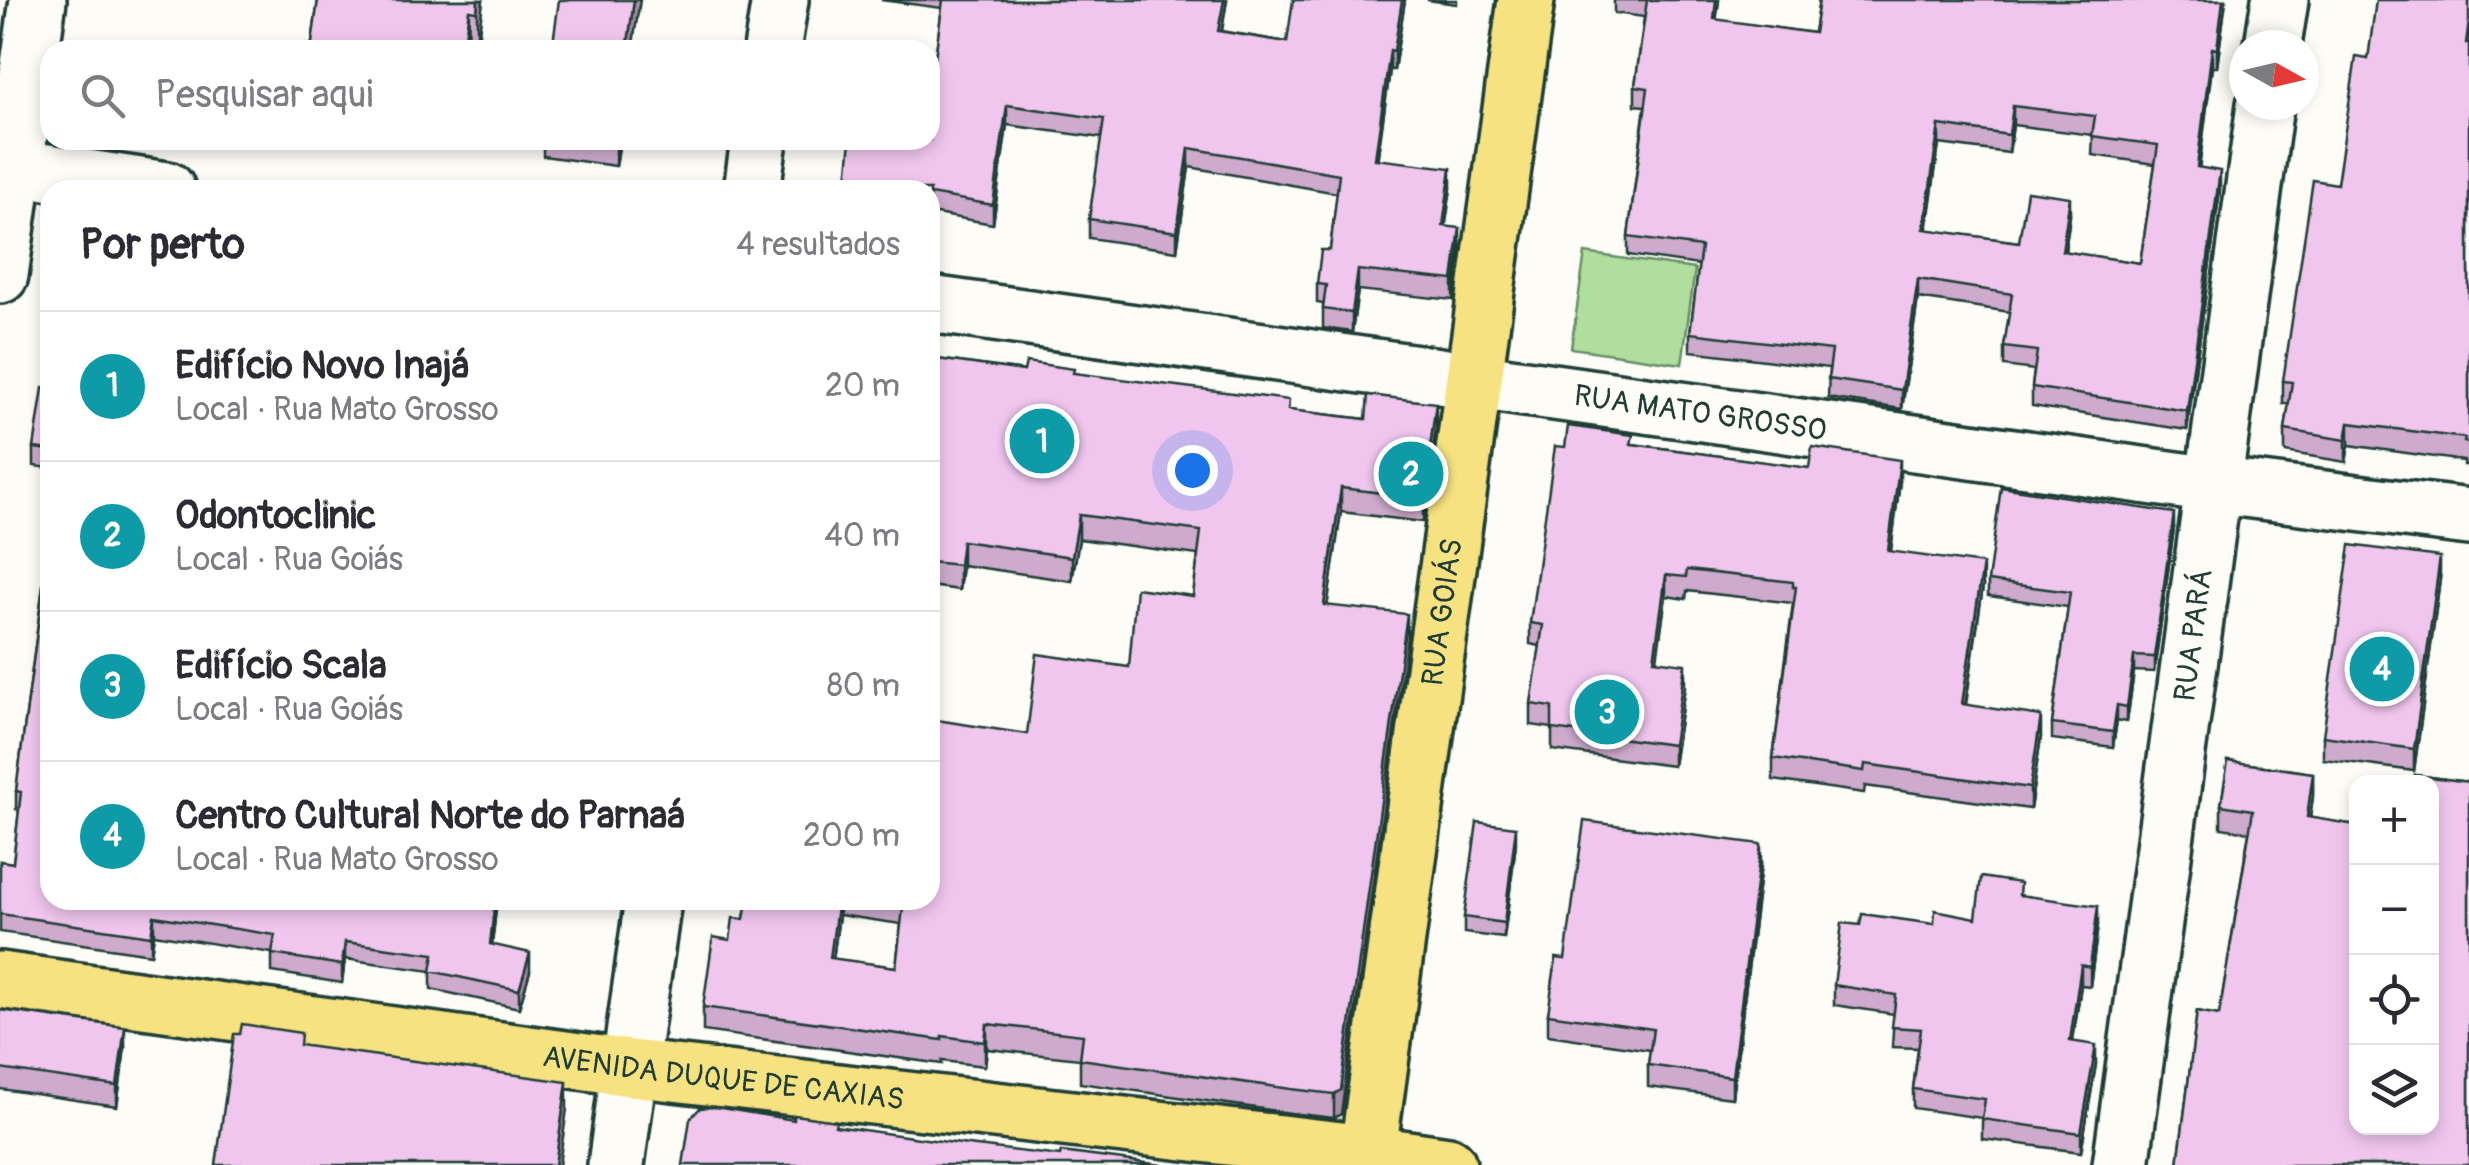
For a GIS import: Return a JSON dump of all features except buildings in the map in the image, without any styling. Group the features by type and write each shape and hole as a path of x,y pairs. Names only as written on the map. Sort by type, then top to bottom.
{"main road":[{"name":"RUA GOIÁS","path":"1366,1159 1526,0"},
{"name":"AVENIDA DUQUE DE CAXIAS","path":"0,980 630,1068 1366,1159 1448,1165"}],"street":[{"path":"0,274 8,166 38,0"},
{"path":"774,40 780,0"},
{"path":"2276,30 2280,0"},
{"name":"RUA PARÁ","path":"2121,1165 2263,120"},
{"path":"754,180 758,150"},
{"path":"8,166 101,180"},
{"name":"RUA MATO GROSSO","path":"940,305 2212,485 2469,517"},
{"path":"616,1165 652,910"}],"green space":[{"path":"1585,253 1695,269 1682,364 1571,348"}],"place":[{"name":"Edifício Novo Inajá","path":"1042,441"},
{"name":"Odontoclinic","path":"1411,474"},
{"name":"Centro Cultural Norte do Parnaá","path":"2382,669"},
{"name":"Edifício Scala","path":"1607,712"}]}
